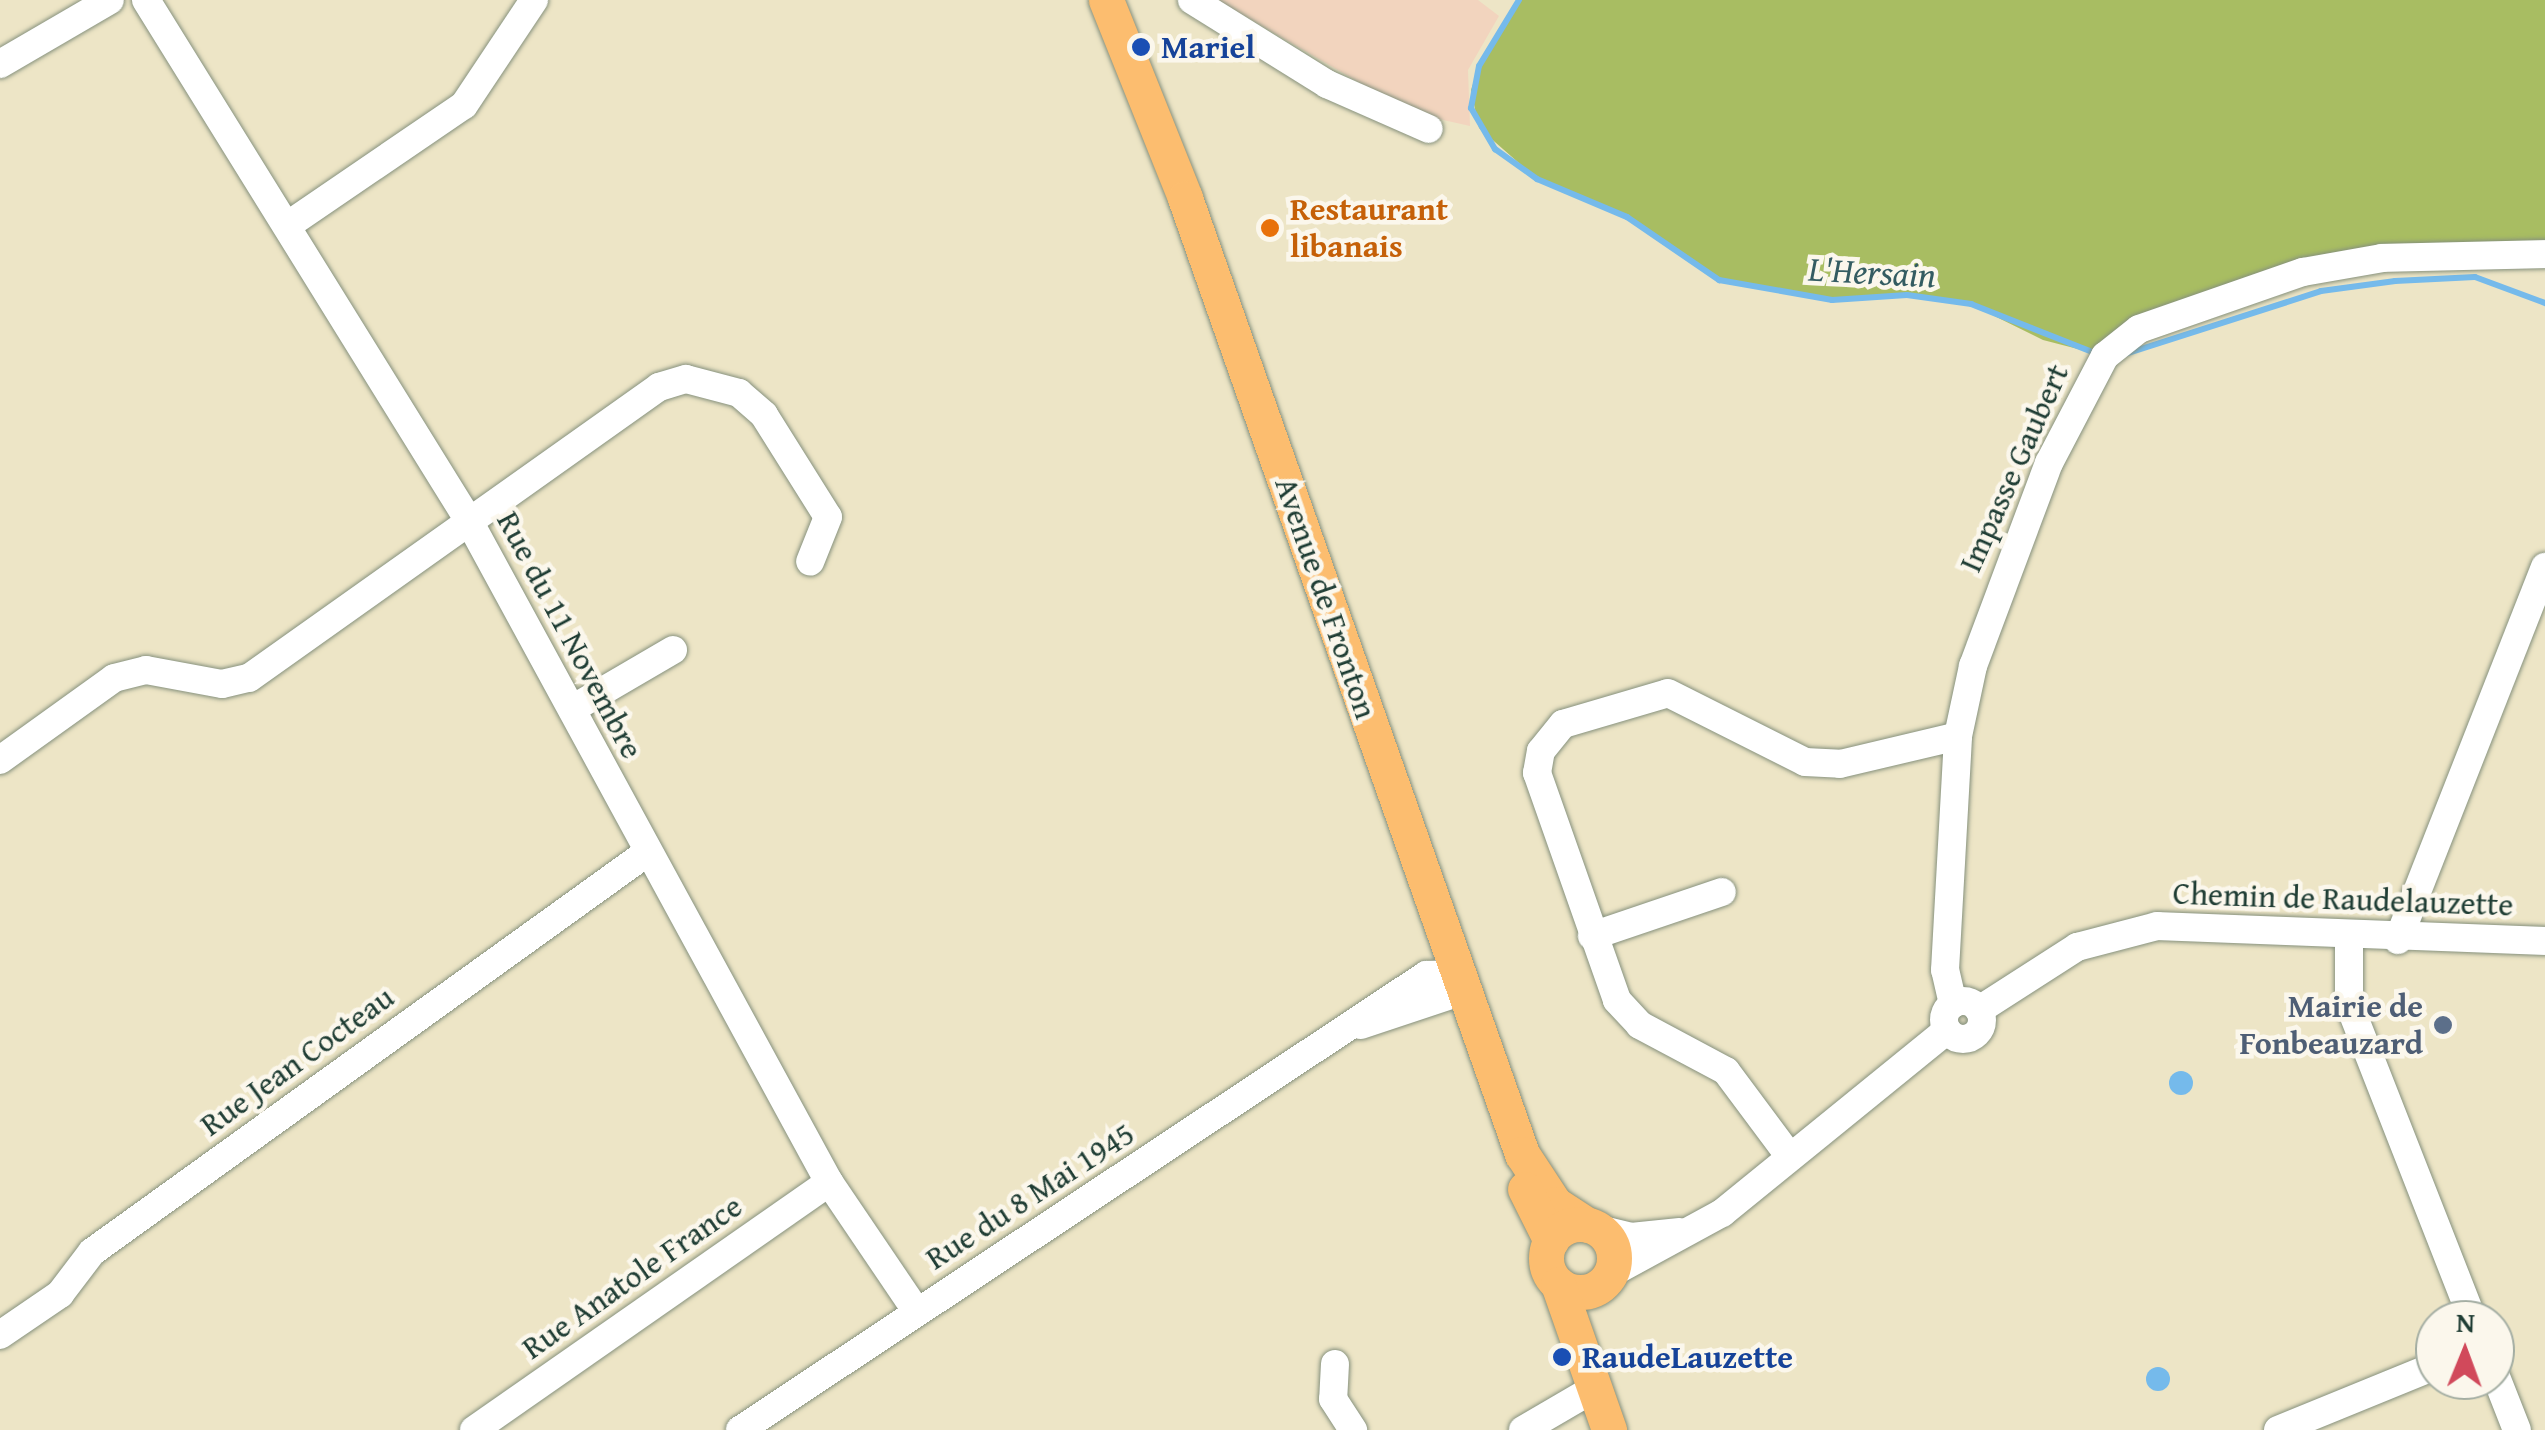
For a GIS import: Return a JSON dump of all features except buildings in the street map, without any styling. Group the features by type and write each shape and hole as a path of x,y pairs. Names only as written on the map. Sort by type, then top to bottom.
{"main road":[{"name":"Avenue de Fronton","path":"1090,0 1173,204 1191,229"},
{"name":"Avenue de Fronton","path":"1106,0 1532,1175 1591,1226"},
{"name":"Avenue de Fronton","path":"1458,974 1512,1164 1551,1241 1547,1264 1586,1282"},
{"path":"1551,1241 1591,1226 1612,1247 1586,1282 1590,1391 1609,1430"},
{"path":"1586,1282 1592,1348 1622,1430"}],"street":[{"path":"0,64 110,0"},
{"name":"Rue du 11 Novembre","path":"146,0 290,224 468,520 572,709 645,854 829,1182 917,1312"},
{"path":"290,224 464,104 534,0"},
{"path":"1192,0 1327,84 1429,129"},
{"name":"Impasse Gaubert","path":"1960,1015 1944,970 1958,736 1998,590 2104,356 2140,329 2304,272 2382,258 2545,254"},
{"path":"0,760 114,678 146,670 222,684 249,678 659,387 686,379 738,393 764,415 828,518 810,562"},
{"path":"2398,940 2472,742 2545,566"},
{"path":"572,709 673,650"},
{"path":"1790,1158 1726,1072 1626,1014 1592,936 1537,772 1549,735 1564,724 1668,694 1805,762 1840,764 1958,736"},
{"name":"Rue Jean Cocteau","path":"0,1335 60,1294 92,1252 645,854"},
{"path":"1592,936 1722,892"},
{"name":"Chemin de Raudelauzette","path":"1586,1282 1722,1213 1960,1015 2078,946 2128,930 2204,925 2348,939 2545,942"},
{"path":"2348,939 2349,1004 2466,1300"},
{"name":"Rue du 8 Mai 1945","path":"740,1430 1361,1025 1426,975 1458,974"},
{"name":"Rue Anatole France","path":"474,1430 829,1182"},
{"name":"Chemin de Raudelauzette","path":"1591,1226 1660,1236 1722,1213"},
{"path":"1334,1364 1333,1399 1353,1430"},
{"path":"2278,1430 2415,1374"},
{"path":"1523,1430 1590,1391"},
{"path":"2505,1400 2517,1430"}],"shaded area":[{"path":"1217,0 1478,0 1499,16 1468,70 1470,126 1412,113"}],"green space":[{"path":"1519,0 2545,0 2545,254 2382,258 2105,356 2043,340 1970,304 1907,295 1832,300 1719,280 1627,217 1537,179 1479,128 1471,90 1479,66"}],"water":[{"path":"2181,1071 2193,1083 2181,1095 2169,1083"},
{"path":"2158,1367 2170,1379 2158,1391 2146,1379"}],"waterway":[{"name":"L'Hersain","path":"1519,0 1479,66 1471,108 1495,149 1537,179 1627,217 1719,280 1832,300 1907,295 1971,304 2097,354"},
{"name":"L'Hersain","path":"2119,356 2321,291 2395,281 2475,277 2545,303"}],"place":[{"name":"Mariel","path":"1141,47"},
{"name":"Restaurant libanais","path":"1270,228"},
{"name":"Mairie de Fonbeauzard","path":"2443,1025"},
{"name":"RaudeLauzette","path":"1562,1357"}]}
